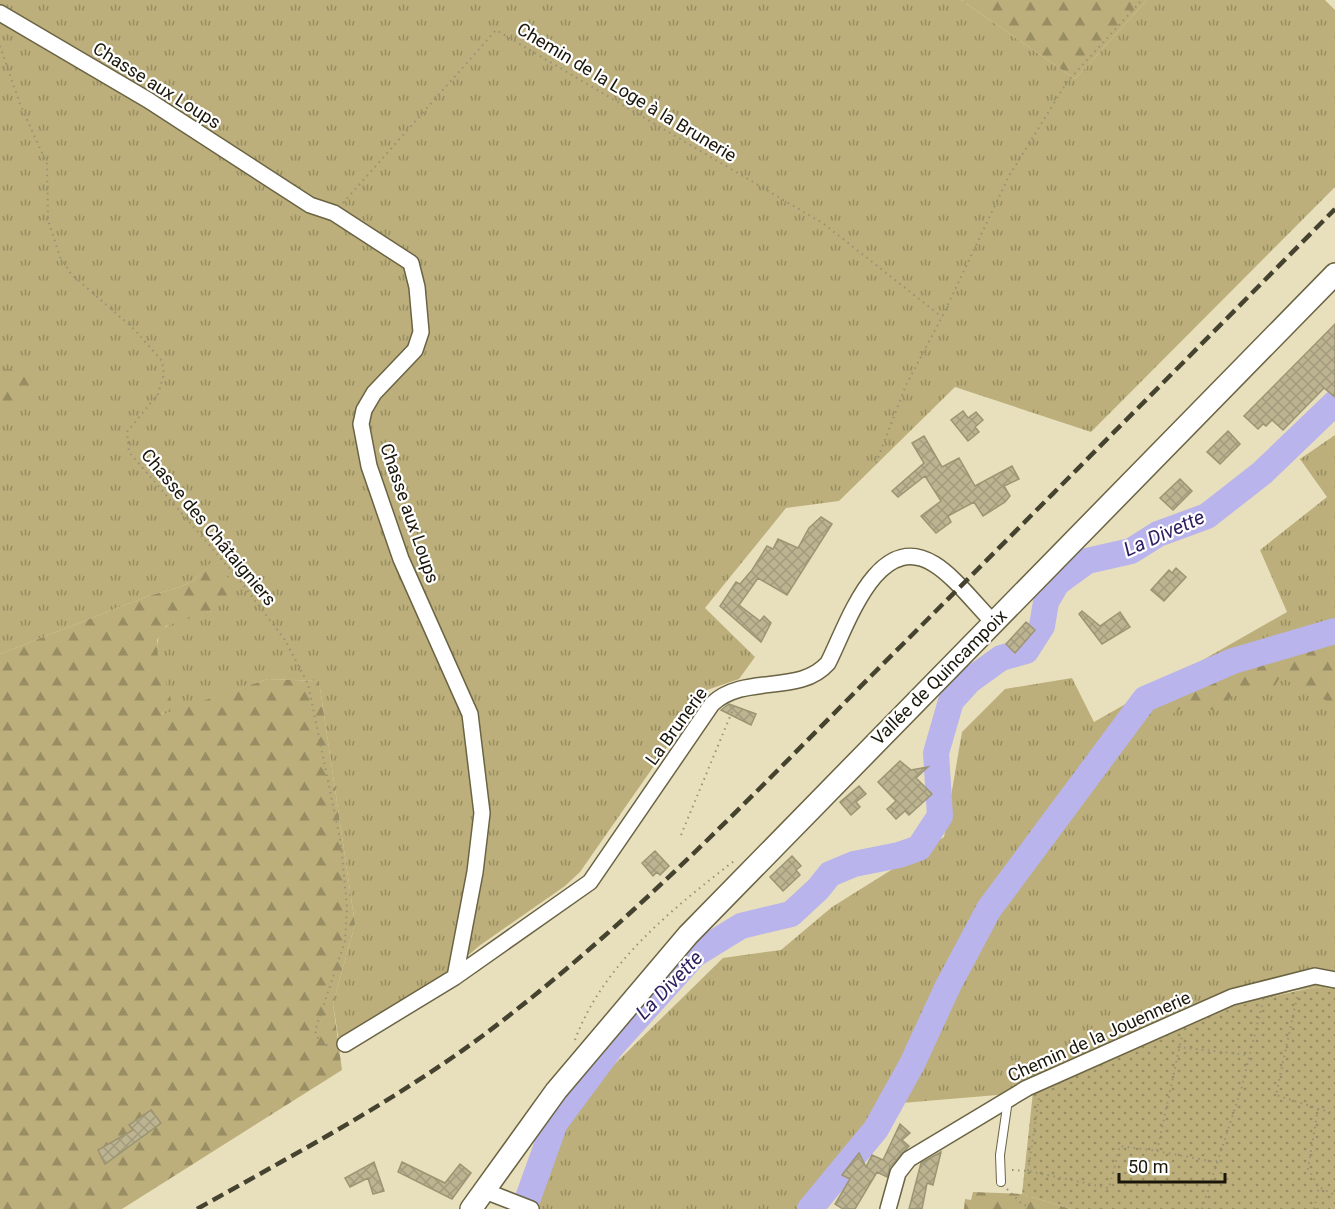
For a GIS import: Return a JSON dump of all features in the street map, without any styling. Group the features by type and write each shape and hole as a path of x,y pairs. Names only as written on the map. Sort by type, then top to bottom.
{"main road":[{"name":"Vallée de Quincampoix","path":"471,1209 556,1091 680,944 1335,274"}],"street":[{"name":"Chasse aux Loups","path":"0,14 148,100 310,205 334,213 411,263 415,273 422,332 415,350 374,393 364,410 361,424 369,465 401,559 470,714 482,813 475,872 454,977"},
{"name":"La Brunerie","path":"345,1044 454,977 590,882 712,704 728,691 803,679 821,671 828,663 874,575 883,565 901,558 913,558 936,565 993,622"},
{"name":"Chemin de la Jouennerie","path":"888,1209 898,1173 909,1158 1008,1098 1033,1091 1232,997 1315,976 1335,980"},
{"path":"485,1191 524,1207"}],"lane":[{"path":"1001,1182 1000,1155 1008,1098"}],"path":[{"path":"876,463 906,385 942,317 1009,176 1067,82 1142,0"},
{"name":"Chemin de la Loge à la Brunerie","path":"334,213 496,30 824,224 942,317"},
{"name":"Chasse des Châtaigniers","path":"0,46 20,104 48,164 48,220 60,256 71,274 134,329 162,362 164,374 158,394 127,432 129,452 241,582 285,640 308,684 341,844 347,908 345,941 315,1031 324,1046 337,1048 345,1044"},
{"path":"681,835 737,700 750,686"},
{"path":"574,1042 581,1023 609,975 655,928 692,893 740,856 765,855"},
{"path":"1288,995 1298,993 1276,1095 1335,1114"},
{"path":"1202,1209 1249,1055 1262,1002 1253,1005"},
{"path":"1156,1151 1182,1034 1171,1038"},
{"path":"1178,1047 1249,1055"},
{"path":"1028,1171 1033,1091"},
{"path":"1318,1109 1308,1169 1319,1187 1335,1195"},
{"path":"1000,1170 1028,1171 1109,1188 1120,1146 1215,1162 1218,1160"},
{"path":"1001,1182 1022,1204 1035,1209"},
{"path":"1314,1209 1319,1187"}],"green space":[{"path":"0,0 961,0 1075,79 1147,0 1325,0 1335,10 1335,187 1091,432 955,387 839,501 786,508 705,608 755,657 739,679 707,690 580,872 565,886 479,946 442,978 339,1042 333,1004 355,924 319,681 268,679 161,716 171,703 157,652 161,633 172,623 212,611 213,561 194,580 180,587 148,596 0,654"},
{"path":"961,0 1147,0 1075,79"},
{"path":"0,370 19,371 28,376 32,394 23,400 0,406"},
{"path":"1335,435 1335,989 1317,987 1292,991 1216,1014 1033,1092 890,1104 820,1209 527,1209 528,1196 575,1103 723,958 781,950 832,907 944,837 962,732 1005,689 1072,678 1094,722 1287,612 1260,550 1327,497 1300,459"},
{"path":"213,560 236,587 212,611 166,626 157,640 158,656 172,703 161,715 268,679 319,681 355,924 333,1004 342,1070 122,1209 0,1209 0,654 148,596 180,587 194,580"},
{"path":"1277,629 1302,641 1335,631 1335,705 1280,677 1273,689 1238,690 1219,710 1180,709 1105,752 1145,699 1233,661"},
{"path":"1317,987 1335,989 1335,1209 1071,1209 1022,1194 1033,1092 1208,1017 1280,995"},
{"path":"973,1192 1022,1194 1071,1209 964,1209 965,1199 971,1200"}],"building":[{"path":"1335,324 1335,397 1324,388 1283,430 1272,420 1266,426 1263,424 1258,429 1244,416"},
{"path":"963,411 968,418 976,412 983,420 975,427 979,432 968,441 951,420"},
{"path":"1228,431 1240,444 1220,464 1207,452"},
{"path":"924,436 942,467 959,458 975,486 1012,466 1019,479 1004,486 1010,496 1005,502 983,516 974,502 948,516 951,522 936,533 921,516 941,501 925,476 898,497 892,491 924,463 912,443"},
{"path":"1180,479 1192,491 1173,510 1160,498"},
{"path":"821,517 832,524 787,595 758,578 739,605 760,621 764,616 771,623 761,642 720,606 736,582 740,584 752,570 767,546 773,549 778,539 798,548 809,528"},
{"path":"1176,568 1186,577 1164,601 1151,590 1169,570 1172,573"},
{"path":"1082,611 1100,626 1120,612 1130,627 1102,644 1079,614"},
{"path":"1026,622 1035,630 1015,653 1006,644"},
{"path":"729,704 756,714 751,725 721,710"},
{"path":"900,761 911,770 928,767 916,778 932,794 909,815 905,811 896,819 887,809 896,801 878,782"},
{"path":"859,786 866,794 856,802 860,807 851,815 840,802"},
{"path":"655,851 669,866 660,875 657,872 653,876 642,863"},
{"path":"792,856 801,866 796,870 800,875 783,891 770,877"},
{"path":"151,1110 161,1123 105,1164 98,1150 133,1130 129,1125"},
{"path":"900,1124 910,1133 902,1140 909,1146 890,1167 887,1177 877,1172 855,1209 843,1209 835,1204 850,1179 842,1175 859,1153 866,1167 872,1155 883,1160"},
{"path":"941,1152 933,1185 927,1183 922,1209 909,1209 921,1163"},
{"path":"374,1162 384,1191 373,1194 368,1178 350,1187 345,1178"},
{"path":"402,1162 445,1183 460,1164 471,1173 452,1199 398,1172"}],"waterway":[{"name":"La Divette","path":"524,1209 555,1123 612,1046 694,955 741,926 791,914 818,889 830,874 854,864 899,855 919,848 940,816 936,753 951,701 969,681 1001,658 1026,651 1042,626 1046,602 1057,583 1087,561 1131,551 1158,534 1207,516 1262,473 1335,403"},
{"name":"La Divette","path":"810,1209 876,1129 912,1064 948,986 989,909 1145,699 1233,661 1335,631"}],"railway":[{"path":"197,1209 344,1126 416,1082 485,1034 587,951 732,816 1335,209"}]}
